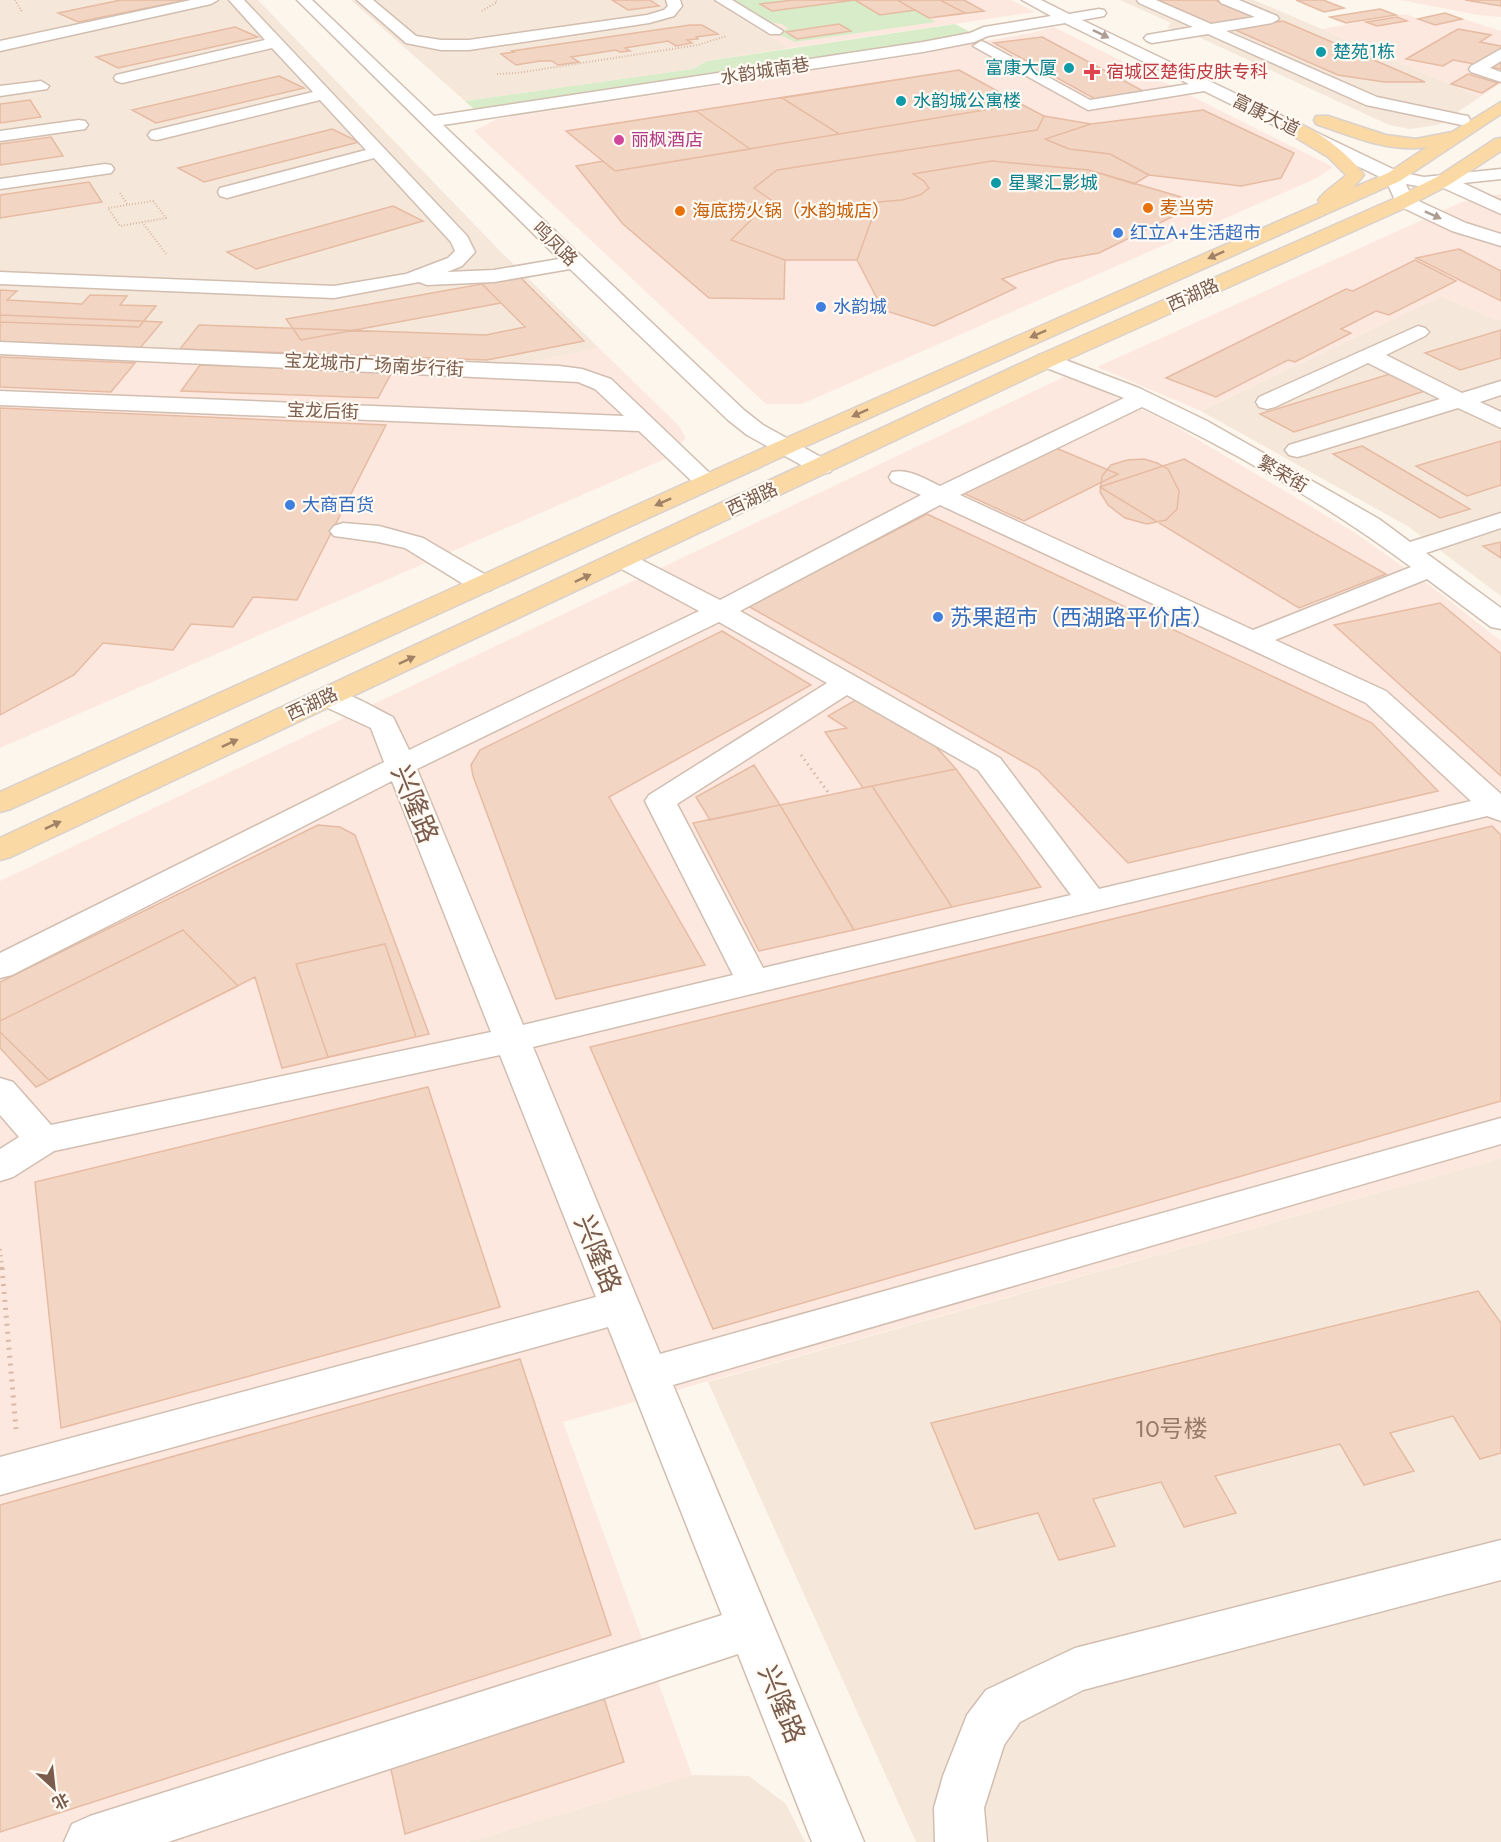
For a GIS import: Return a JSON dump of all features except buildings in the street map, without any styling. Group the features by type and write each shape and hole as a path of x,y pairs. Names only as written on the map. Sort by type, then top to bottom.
{"main road":[{"path":"1317,117 1384,140 1412,145 1437,141 1497,110"},
{"name":"西湖路","path":"0,804 707,482 1394,177 1497,110"},
{"path":"1289,126 1344,161 1355,176 1342,190 1300,218"},
{"name":"西湖路","path":"0,850 1047,360 1404,201 1465,168 1501,143"}],"street":[{"path":"0,46 211,0"},
{"path":"236,0 460,240 465,252 455,262 410,279"},
{"name":"鸣凤路","path":"304,0 574,262 736,415 754,430 822,467"},
{"path":"364,0 411,40 428,44 457,45 649,19 673,10 675,6 673,0"},
{"path":"722,0 775,31"},
{"name":"富康大道","path":"1029,0 1394,177 1414,181 1443,181 1500,175"},
{"name":"水韵城南巷","path":"430,122 937,45 974,37 984,32 1068,18 1104,15 1072,0"},
{"path":"1144,0 1372,101 1462,120"},
{"path":"1173,48 1146,35 1210,29 1272,19 1226,0"},
{"path":"122,78 276,42"},
{"path":"937,45 955,55"},
{"path":"981,46 1088,105 1213,89"},
{"path":"1501,54 1477,69 1501,77"},
{"path":"0,91 41,86"},
{"path":"1070,117 1213,89"},
{"path":"157,135 324,94"},
{"name":"富康大道","path":"1317,117 1418,163 1465,168 1500,175"},
{"path":"0,136 79,125"},
{"path":"227,192 378,152"},
{"path":"0,184 105,169"},
{"path":"1394,177 1404,201 1459,227 1501,240"},
{"path":"1443,181 1501,208"},
{"path":"0,278 334,292 410,279 494,276 574,262"},
{"path":"1267,402 1418,332"},
{"name":"宝龙城市广场南步行街","path":"0,348 559,373 582,376 603,384 707,482"},
{"path":"1369,355 1501,421"},
{"name":"繁荣街","path":"1047,360 1142,399 1199,426 1370,524 1501,621"},
{"path":"1298,450 1501,388"},
{"name":"宝龙后街","path":"0,398 647,424"},
{"path":"0,967 399,765 720,611 940,495 1142,399"},
{"path":"901,477 1376,697 1498,807"},
{"path":"1408,551 1501,520"},
{"path":"343,531 379,534 414,543 482,584"},
{"path":"623,560 720,611 989,764 1091,900"},
{"path":"1251,640 1431,568"},
{"path":"753,982 660,801 847,683"},
{"name":"兴隆路","path":"327,697 382,723 838,1842"},
{"path":"0,1167 43,1140 511,1040 1091,900 1498,807"},
{"path":"0,1091 43,1140"},
{"path":"647,1375 1501,1131"},
{"path":"10,1474 620,1307"},
{"path":"961,1842 959,1808 968,1776 984,1732 1003,1706 1075,1670 1501,1560"},
{"path":"90,1842 751,1628"}],"path":[{"path":"153,201 166,218 120,226 108,208 128,205 153,201"},
{"path":"771,731 800,753 830,795"},
{"path":"0,1250 10,1474"}],"shaded area":[{"path":"0,0 258,0 500,251 599,348 494,370 0,346"},
{"path":"351,0 710,0 790,48 707,61 693,69 465,101"},
{"path":"710,0 1011,0 1035,12 790,48"},
{"path":"1120,0 1254,0 1480,97 1438,125 1410,129 1389,125 1192,34 1184,35 1167,27 1171,23"},
{"path":"1400,0 1501,0 1501,17 1478,15"},
{"path":"1445,13 1501,31 1501,83 1480,97 1322,29 1406,14 1418,19"},
{"name":"水韵城","path":"1054,27 1333,167 1317,178 802,404 766,404 474,131 497,119 930,53 937,49"},
{"path":"1501,194 1501,319 1497,320 1441,296 1201,411 1097,367 1462,202"},
{"path":"1441,296 1497,320 1501,319 1501,596 1409,527 1201,411"},
{"path":"0,346 494,370 599,348 679,426 686,438 667,458 0,748"},
{"path":"1068,375 1168,422 1354,532 1432,587 1501,641 1501,1158 563,1422 692,1775 467,1842 0,1842 0,881"},
{"path":"1501,1158 1501,1842 916,1842 708,1382"},
{"path":"692,1775 749,1776 786,1804 805,1842 467,1842"}],"green space":[{"path":"735,0 793,0 761,4 772,11 855,0 880,15 915,10 936,22 795,42 776,33 788,29 782,24 767,22 734,2"},
{"path":"955,24 974,34 477,112 465,101 693,69 707,61"}],"place":[{"name":"楚苑1栋","path":"1321,52"},
{"name":"富康大厦","path":"1069,68"},
{"name":"宿城区楚街皮肤专科","path":"1092,72"},
{"name":"水韵城公寓楼","path":"901,101"},
{"name":"丽枫酒店","path":"619,140"},
{"name":"星聚汇影城","path":"996,183"},
{"name":"麦当劳","path":"1148,208"},
{"name":"海底捞火锅（水韵城店）","path":"680,211"},
{"name":"红立A+生活超市","path":"1118,233"},
{"name":"水韵城","path":"821,307"},
{"name":"大商百货","path":"290,505"},
{"name":"苏果超市（西湖路平价店）","path":"938,617"}]}
